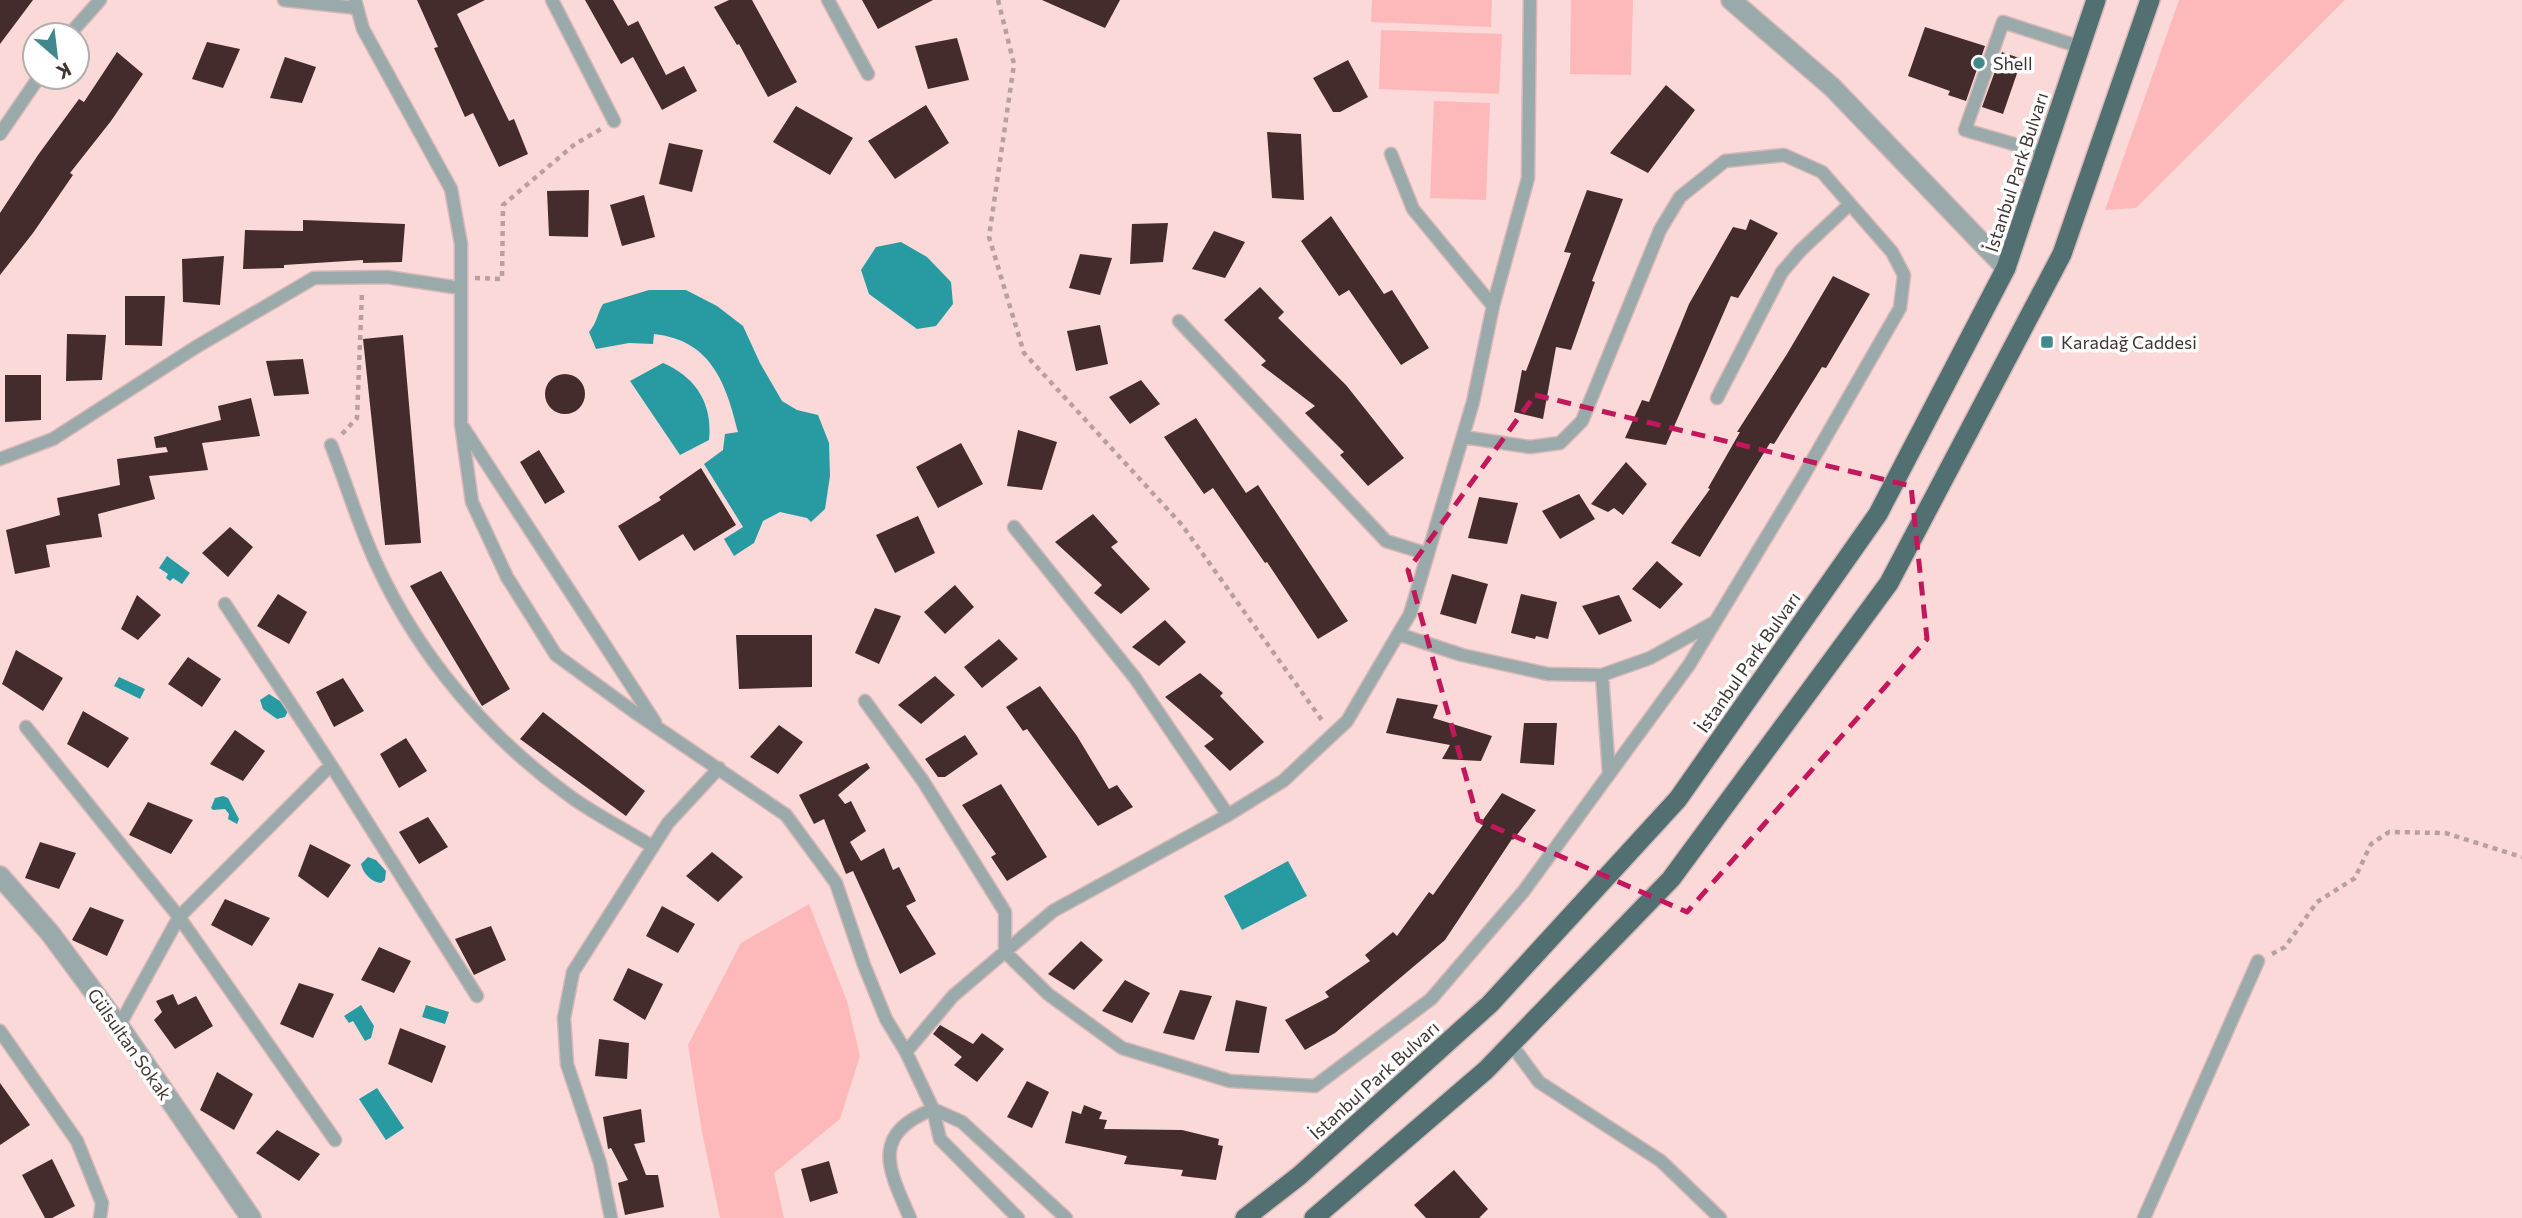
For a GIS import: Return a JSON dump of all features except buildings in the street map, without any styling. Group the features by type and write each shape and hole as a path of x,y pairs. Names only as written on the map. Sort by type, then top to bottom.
{"highway":[{"name":"İstanbul Park Bulvarı","path":"1245,1218 1299,1176 1490,1004 1678,799 1878,514 2006,268 2096,0"},
{"path":"1314,1218 1486,1070 1671,879 1889,583 2062,254 2150,0"}],"street":[{"path":"1731,0 1832,87 2006,268"},
{"name":"Gülsultan Sokak","path":"0,876 50,933 119,1026 251,1218"}],"lane":[{"path":"81,21 100,0"},
{"path":"284,0 356,4 363,29 451,189 461,244 461,424 472,502 507,577 556,655 786,815 836,883 864,965 886,1019 906,1052 933,1109 940,1139 1018,1218"},
{"path":"552,0 614,121"},
{"path":"828,0 868,74"},
{"path":"906,1052 953,996 1053,911 1228,815 1283,781 1347,721 1410,614 1473,402 1493,306 1528,178 1530,0"},
{"path":"2045,153 1965,130 2003,22 2080,47"},
{"path":"0,134 29,91"},
{"path":"1391,154 1413,209 1493,306"},
{"path":"865,701 923,780 1005,912 1005,952 1048,994 1122,1048 1230,1081 1315,1086 1431,999 1523,892 1689,665 1801,480 1900,308 1904,275 1892,252 1822,172 1784,155 1725,161 1680,197 1660,230 1582,421 1560,443 1530,447 1462,437"},
{"path":"1717,398 1782,272 1800,251 1850,204"},
{"path":"0,459 53,439 196,347 314,278 387,276 460,283"},
{"path":"1179,321 1386,541 1428,554"},
{"path":"461,424 659,728"},
{"path":"331,445 377,565 408,623 447,681 490,729 571,797 653,847"},
{"path":"1014,527 1135,678 1228,815"},
{"path":"225,604 331,765 477,996"},
{"path":"1398,634 1462,655 1548,674 1602,675 1650,658 1714,622"},
{"path":"1602,675 1609,774"},
{"path":"26,727 179,918 335,1140"},
{"path":"119,1026 179,918 331,765"},
{"path":"611,1218 600,1163 567,1065 564,1018 573,972 668,823 719,768"},
{"path":"2144,1218 2258,961"},
{"path":"0,1031 77,1141 102,1203 100,1218"},
{"path":"1511,1044 1539,1082 1661,1161 1720,1218"},
{"path":"910,1218 890,1173 891,1142 911,1118 933,1109 962,1122 1066,1218"}],"path":[{"path":"998,0 1014,64 989,237 1024,353 1182,525 1332,735"},
{"path":"460,283 502,279 503,205 575,144 614,121"},
{"path":"331,445 357,418 363,277"},
{"path":"2258,961 2285,947 2317,902 2354,878 2371,844 2389,832 2445,833 2522,857"}],"highlighted area":[{"path":"1535,395 1911,486 1927,639 1687,912 1478,820 1408,570"}],"shaded area":[{"path":"1372,0 1492,0 1491,27 1371,22"},
{"path":"1571,0 1633,0 1631,75 1570,74"},
{"path":"2179,0 2345,0 2136,208 2105,210"},
{"path":"1381,30 1502,34 1499,94 1379,89"},
{"path":"1434,101 1490,103 1486,200 1430,198"},
{"path":"809,904 847,1001 860,1056 840,1119 774,1173 784,1218 720,1218 688,1045 741,943"}],"water":[{"path":"901,242 927,257 951,282 953,304 936,326 917,329 869,294 861,270 876,247"},
{"path":"649,290 686,290 717,306 743,326 782,401 797,410 818,415 829,443 830,476 825,509 811,522 807,518 780,512 763,521 754,543 734,556 724,539 743,527 704,464 723,450 725,434 738,432 728,397 713,367 689,345 673,338 654,334 653,344 629,343 596,349 589,332 603,304"},
{"path":"663,363 693,384 700,393 708,415 709,440 680,455 630,381"},
{"path":"167,556 190,573 182,584 173,578 170,581 166,578 168,574 159,568"},
{"path":"119,677 145,689 140,699 114,686"},
{"path":"269,694 286,705 288,711 285,717 277,719 263,709 260,700"},
{"path":"215,798 228,798 239,819 237,824 228,819 229,814 225,809 211,808"},
{"path":"368,857 376,860 386,871 385,880 381,883 371,879 364,871 361,864"},
{"path":"1288,861 1307,896 1242,930 1224,896"},
{"path":"361,1005 374,1026 371,1038 365,1041 353,1021 349,1023 344,1016"},
{"path":"426,1005 449,1012 445,1024 422,1017"},
{"path":"377,1088 404,1128 386,1140 359,1099"}],"place":[{"name":"Shell","path":"1979,63"},
{"name":"Karadağ Caddesi","path":"2047,342"}]}
